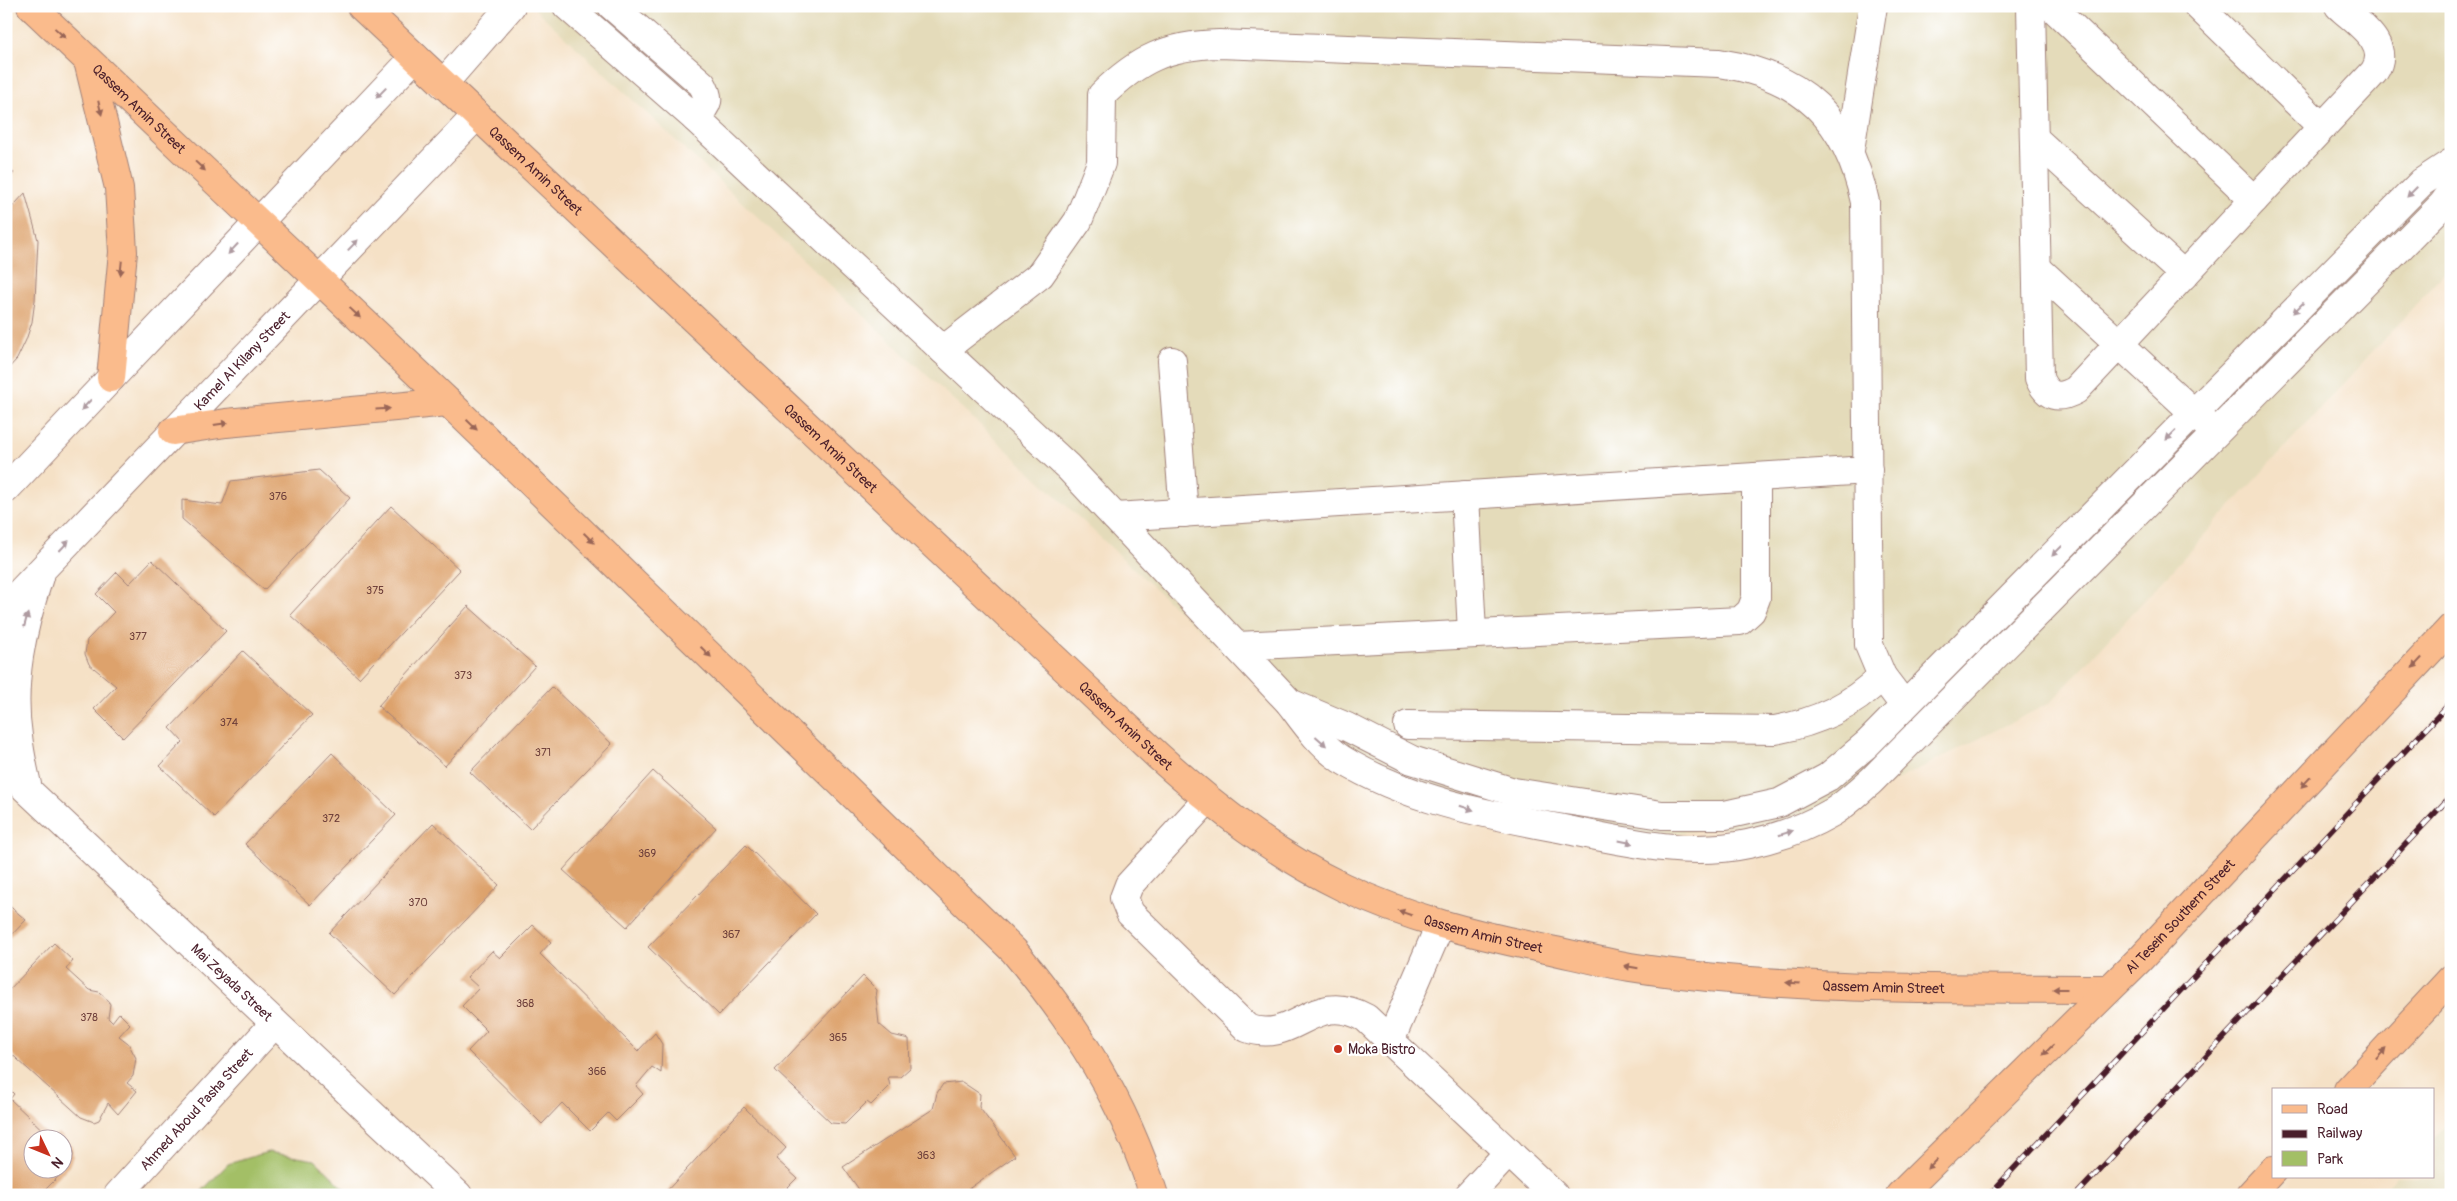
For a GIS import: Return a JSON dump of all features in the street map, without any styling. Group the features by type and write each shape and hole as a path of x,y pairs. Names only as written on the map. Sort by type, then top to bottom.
{"main road":[{"name":"Qassem Amin Street","path":"31,6 448,402 1014,951 1061,1011 1103,1075 1126,1120 1154,1195"},
{"name":"Qassem Amin Street","path":"361,6 1207,800 1249,831 1305,867 1343,887 1389,907 1440,925 1477,935 1630,967 1754,981 1881,988 2109,989"},
{"path":"88,60 119,188 123,252 111,378"},
{"path":"173,431 226,423 448,402"},
{"name":"Al Tesein Southern Street","path":"1900,1195 2140,959 2451,628"},
{"path":"2350,1088 2451,979"},
{"path":"2250,1195 2272,1171"}],"street":[{"path":"443,84 511,6"},
{"path":"567,6 695,118 1068,467 1237,646 1290,704 1318,739 1339,757 1370,776 1403,789 1486,814 1639,844 1701,849 1747,845 1792,832 1834,811 1871,781 2443,204 2451,193"},
{"path":"612,6 702,84 708,95 706,104 695,118"},
{"path":"1850,150 1873,6"},
{"path":"2031,6 2039,378 2043,389 2054,396 2066,396 2076,390 2374,72 2379,64 2381,55 2378,45 2339,6"},
{"path":"2051,6 2254,200"},
{"path":"2198,6 2322,127"},
{"path":"943,350 1040,275 1078,221 1102,163 1102,95 1135,66 1154,55 1175,48 1219,44 1728,65 1772,76 1796,89 1817,106 1836,127 1850,150 1865,202 1869,645 1882,676 1904,706"},
{"path":"6,489 415,57"},
{"name":"Kamel Al Kilany Street","path":"6,607 477,115"},
{"path":"2034,138 2184,275"},
{"path":"1290,704 1347,727 1412,760 1514,792 1662,815 1725,814 1778,803 1828,777 1867,744 2422,182 2451,163"},
{"path":"2037,268 2216,433"},
{"path":"1172,362 1184,513"},
{"path":"1114,517 1868,470"},
{"path":"1237,646 1740,621 1752,611 1756,598 1756,477"},
{"path":"1465,495 1472,633"},
{"path":"28,789 17,735 16,679 24,624 41,571"},
{"path":"1408,725 1775,730 1824,717 1865,692 1882,676"},
{"name":"Mai Zeyada Street","path":"6,770 458,1195"},
{"path":"1207,800 1129,885 1124,898 1130,913 1247,1028 1266,1033 1276,1032 1315,1012 1341,1009 1354,1012 1366,1018 1554,1195"},
{"path":"1390,1041 1440,925"},
{"name":"Ahmed Aboud Pasha Street","path":"118,1195 275,1023"},
{"path":"1469,1195 1509,1152"}],"shaded area":[{"path":"532,6 2451,6 2451,266 2050,703 1827,815 1587,844 1348,769"},
{"path":"2451,1122 2451,1195 2378,1195 2395,1178 2434,1178 2434,1138"}],"green space":[{"path":"268,1152 315,1160 351,1195 198,1195 228,1164"}],"building":[{"path":"6,166 14,173 6,181"},
{"path":"25,193 38,240 35,300 32,322 26,340 17,359 6,371 6,214"},
{"path":"319,470 350,498 264,590 182,519 182,500 222,505 231,481"},
{"path":"391,506 460,570 359,678 290,615"},
{"path":"152,560 226,631 123,738 94,709 116,686 89,664 85,654 87,640 114,612 96,594 117,572 129,584"},
{"path":"468,606 535,666 445,766 378,706"},
{"path":"243,651 312,715 214,817 160,766 183,742 170,728"},
{"path":"552,687 612,744 530,829 470,772"},
{"path":"332,753 396,815 310,905 245,844"},
{"path":"653,771 716,828 627,927 563,870"},
{"path":"433,823 499,885 395,995 329,933"},
{"path":"746,845 816,914 719,1015 648,947"},
{"path":"6,903 26,920 6,941"},
{"path":"533,925 551,942 540,954 638,1051 655,1033 662,1044 661,1073 652,1067 636,1086 643,1094 616,1121 608,1113 590,1131 562,1103 542,1124 468,1051 487,1031 462,1006 479,988 467,977 492,951 500,958"},
{"path":"54,943 73,961 66,969 89,990 99,992 106,998 110,1004 108,1018 112,1022 119,1013 130,1024 119,1036 128,1043 136,1058 133,1076 127,1083 137,1091 118,1114 108,1103 99,1120 94,1122 81,1117 6,1049 6,993"},
{"path":"863,976 877,990 879,1024 892,1035 909,1039 910,1068 900,1077 888,1077 890,1086 871,1105 867,1102 845,1124 831,1123 775,1070"},
{"path":"962,1082 980,1094 979,1107 1015,1156 960,1195 863,1195 843,1167 933,1109 937,1093 943,1084"},
{"path":"6,1086 14,1094 10,1099 41,1128 22,1128 22,1178 57,1178 40,1195 6,1195"},
{"path":"744,1107 786,1148 776,1159 797,1178 780,1195 663,1195"}],"railway":[{"path":"1989,1195 2451,702"},
{"path":"2076,1195 2451,796"}],"place":[{"name":"Moka Bistro","path":"1338,1049"}]}
